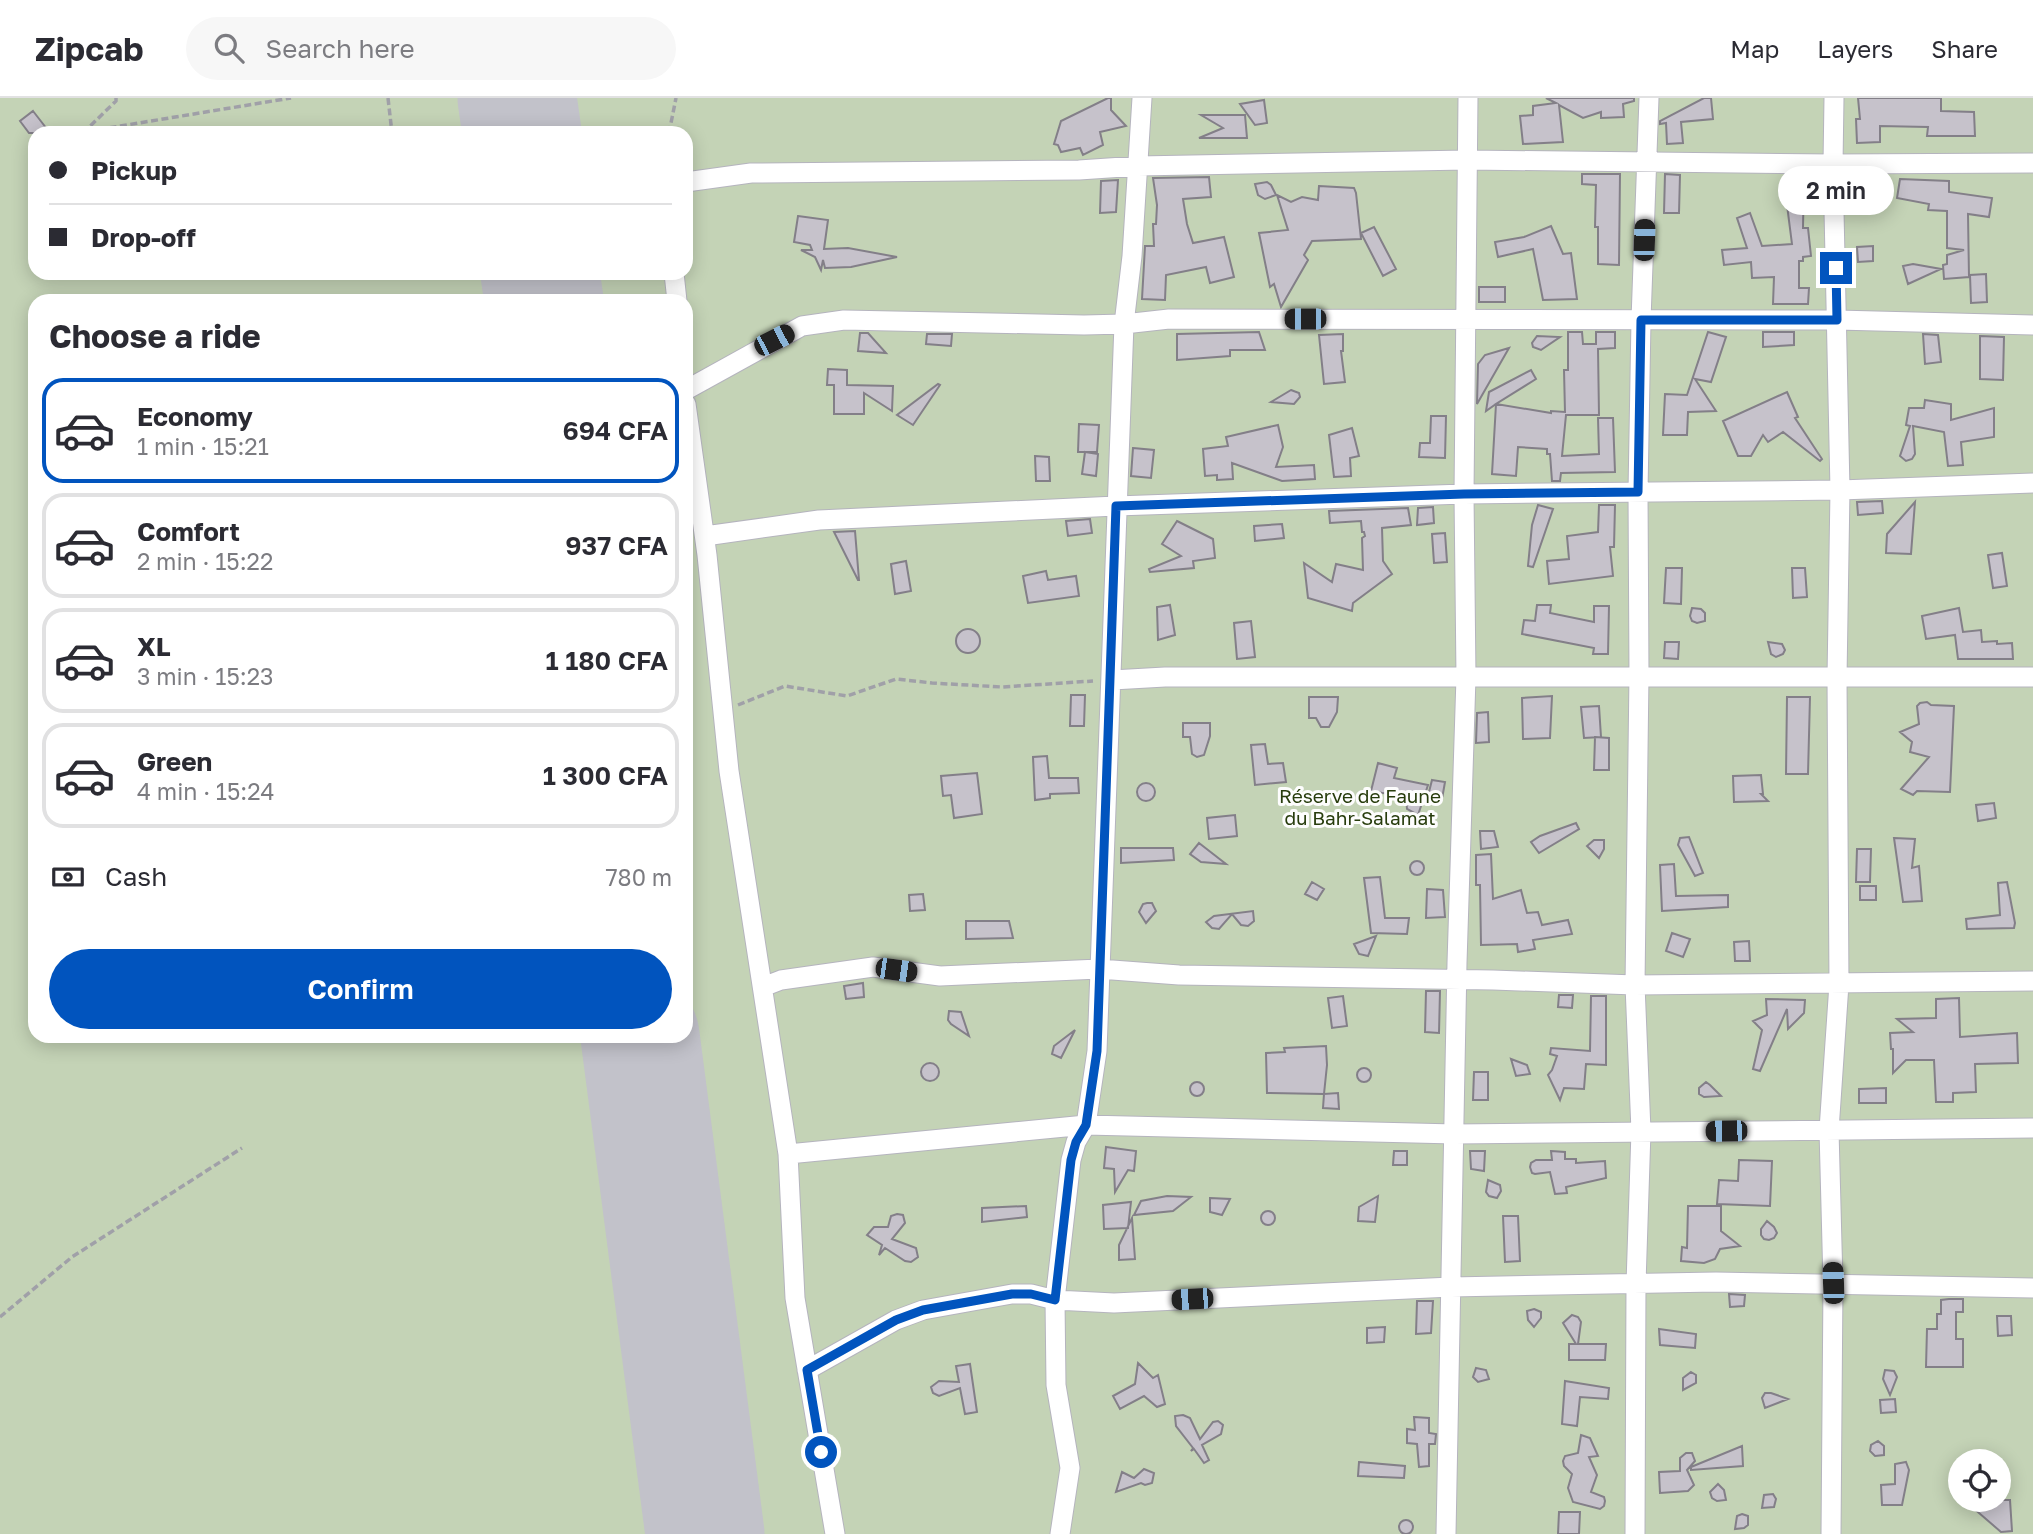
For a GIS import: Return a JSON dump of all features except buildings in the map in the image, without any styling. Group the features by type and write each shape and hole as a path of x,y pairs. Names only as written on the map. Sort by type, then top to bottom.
{"street":[{"path":"1060,1534 1070,1468 1056,1385 1055,1300 1071,1160 1076,1142 1086,1125 1097,1051 1124,324 1132,256 1142,98"},
{"path":"1446,1534 1466,677 1464,494 1468,98"},
{"path":"1634,1534 1636,1284 1641,1131 1635,985 1639,675 1638,492 1648,98"},
{"path":"1831,1534 1833,1283 1829,1130 1839,984 1837,678 1840,490 1834,98"},
{"path":"693,181 751,173 1079,170 1138,166 1467,160 2033,163"},
{"path":"693,386 802,326 844,320 1084,326 1169,319 1837,320 2033,325"},
{"path":"693,453 705,536 729,771 788,1154 795,1298 835,1534"},
{"path":"705,536 819,520 1116,506 1464,494 1840,490 2033,483"},
{"path":"1112,680 1165,677 1639,675 2033,677"},
{"path":"763,986 780,980 873,967 940,976 1099,969 1179,975 1635,985 2033,981"},
{"path":"788,1154 1086,1125 1455,1134 2033,1128"},
{"path":"807,1370 896,1320 923,1310 1012,1294 1031,1294 1055,1300 1114,1303 1451,1287 1833,1283 2033,1288"}],"path":[{"path":"90,126 116,98"},
{"path":"121,126 291,98"},
{"path":"388,98 391,126"},
{"path":"670,126 676,98"},
{"path":"723,712 785,687 847,696 896,679 1002,687 1112,680"},
{"path":"0,1317 72,1257 242,1148"}],"green space":[{"name":"Réserve de Faune du Bahr-Salamat","path":"0,98 2033,98 2033,1534 0,1534"}],"runway":[{"path":"517,98 521,126"},
{"path":"541,280 543,294"},
{"path":"641,1043 705,1534"}],"route":[{"path":"821,1452 807,1370 896,1320 923,1310 1012,1294 1031,1294 1055,1300 1071,1160 1076,1142 1086,1125 1097,1051 1116,506 1464,494 1638,492 1641,320 1837,320 1836,268"}]}
